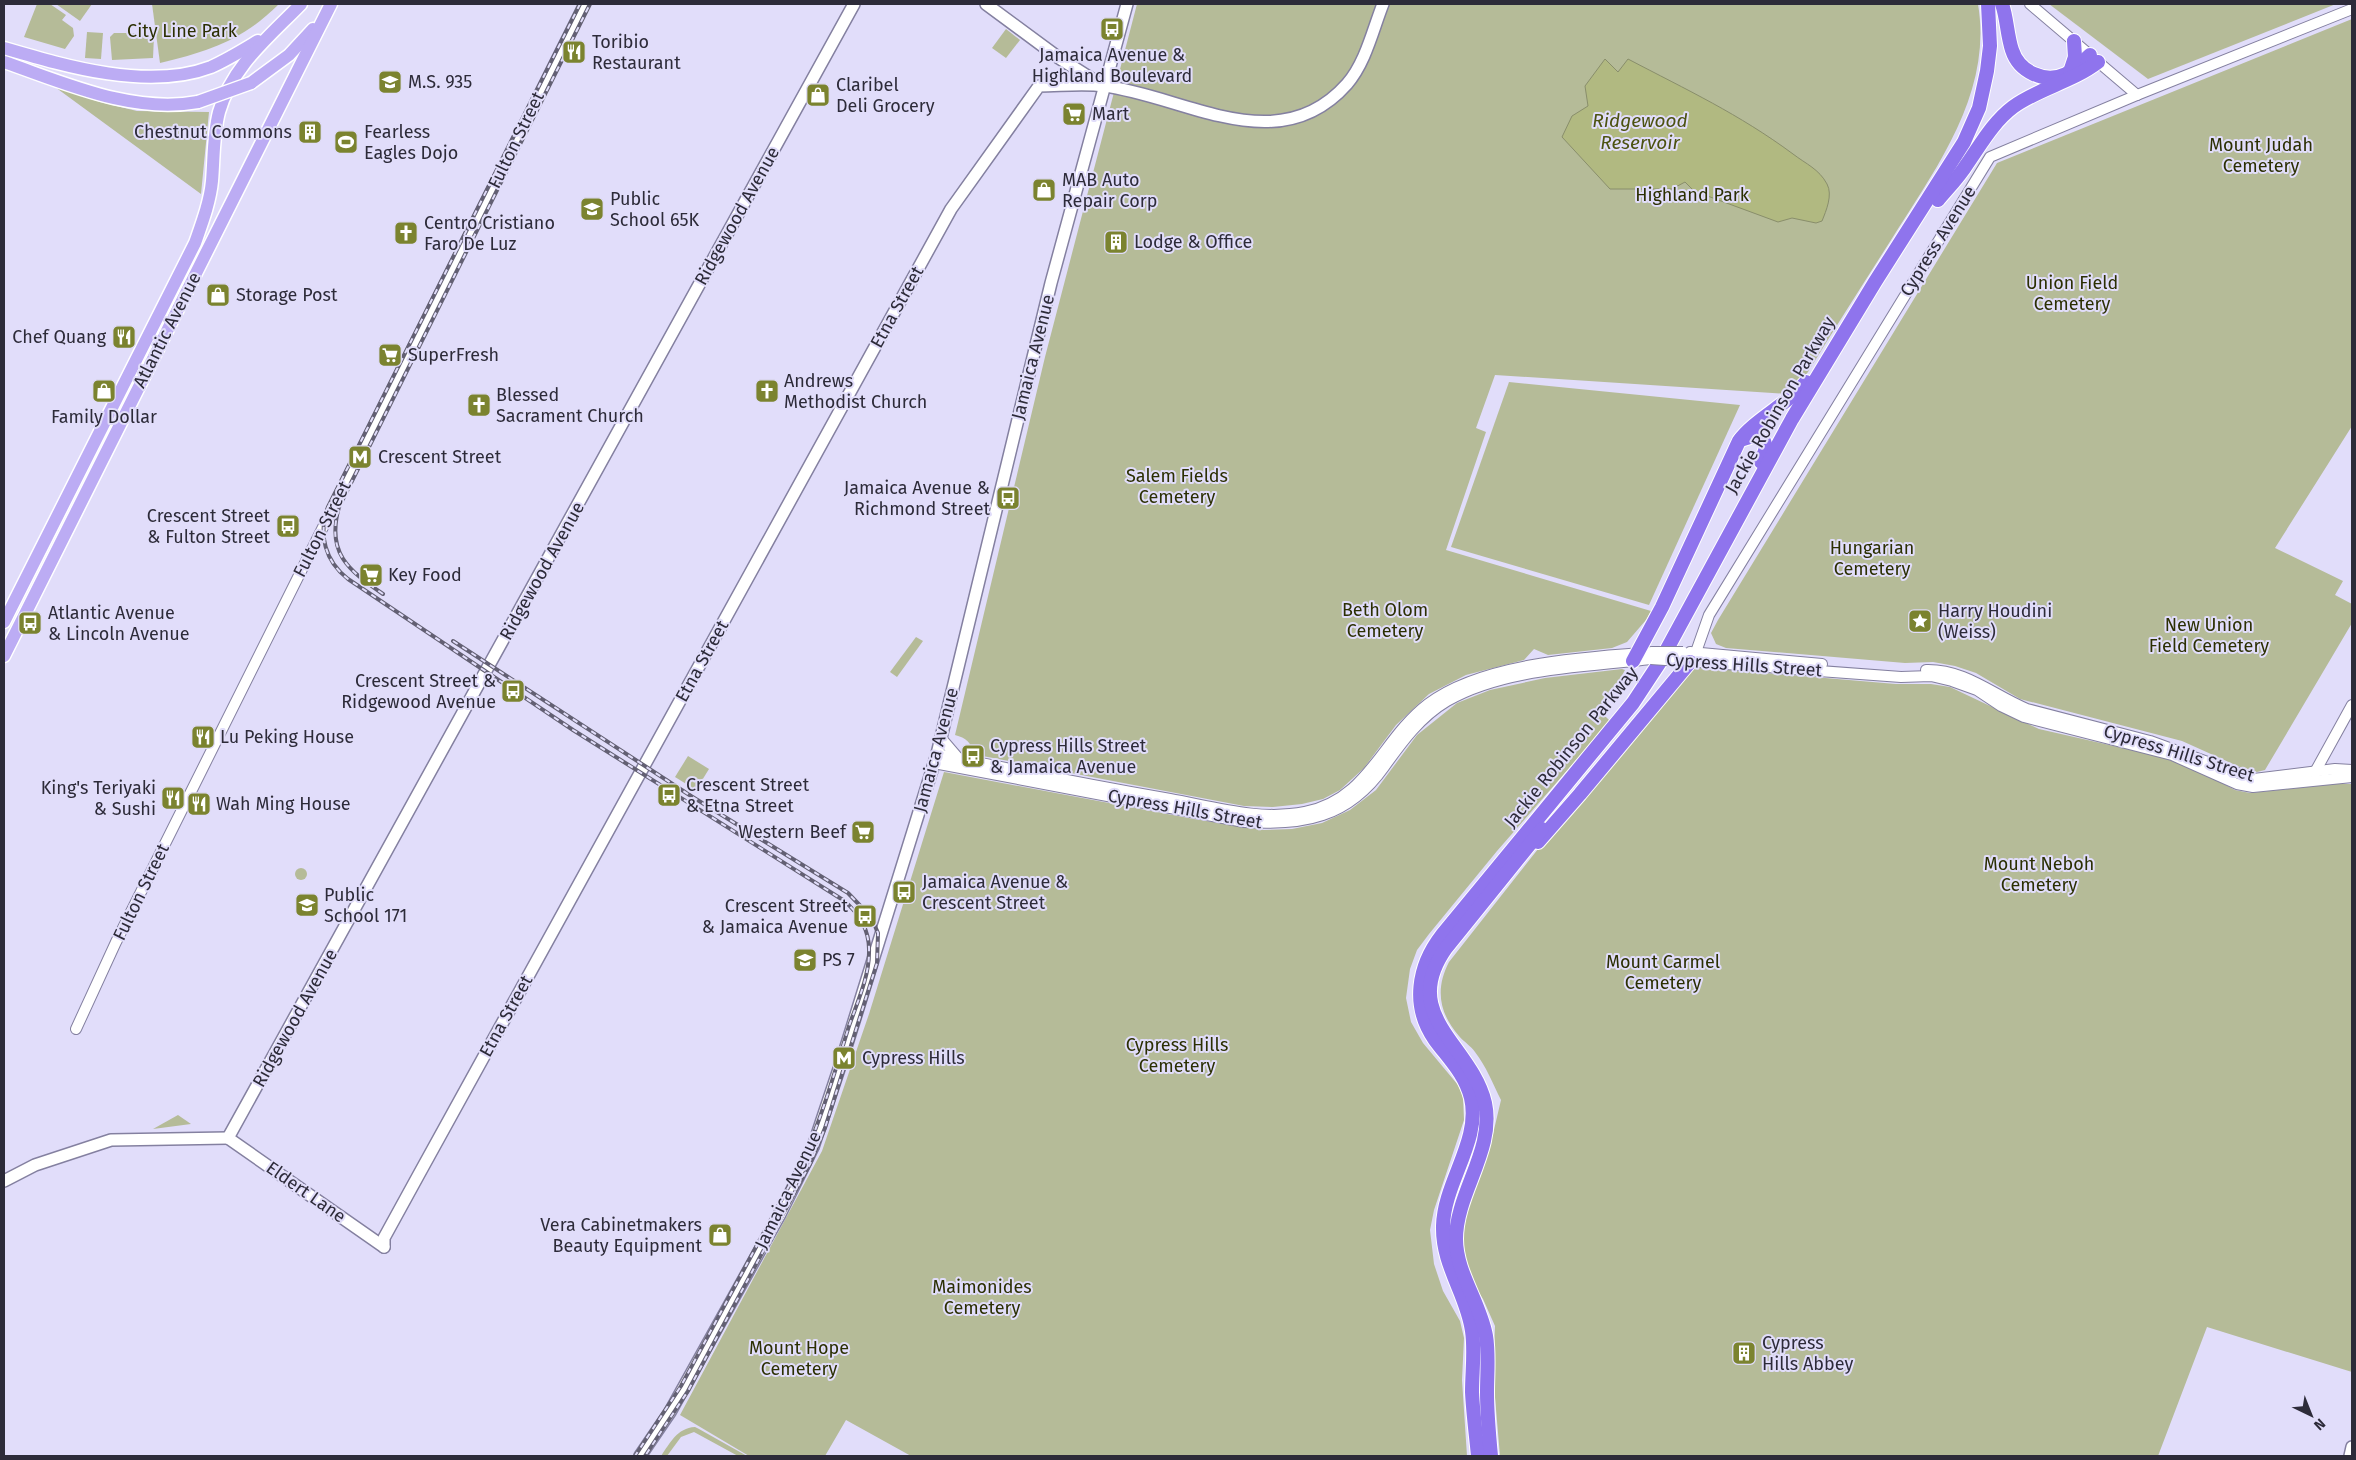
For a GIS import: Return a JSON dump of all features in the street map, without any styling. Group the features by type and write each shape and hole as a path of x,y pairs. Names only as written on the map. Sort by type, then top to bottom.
{"highway":[{"name":"Jackie Robinson Parkway","path":"1478,1456 1471,1326 1449,1268 1443,1235 1446,1202 1469,1134 1472,1106 1463,1078 1434,1039 1424,1018 1420,989 1424,967 1433,947 1442,934 1648,683 1744,506 1841,336 1958,153 1974,120 1982,95 1989,58 1988,4"},
{"name":"Jackie Robinson Parkway","path":"1491,1456 1488,1364 1484,1326 1460,1264 1456,1241 1459,1212 1484,1139 1485,1105 1472,1072 1439,1026 1433,1012 1430,990 1433,975 1441,954 1652,693 1844,345 1972,145 1989,104 1999,48 1997,4"},
{"path":"2002,4 2012,49 2022,66 2031,73 2049,78 2070,72 2094,58"},
{"path":"2070,72 2075,57 2074,41"},
{"path":"1938,200 1966,166 1994,125 2008,111 2029,97 2078,75 2094,58"},
{"path":"1635,657 1662,607 1740,440 1748,431 1797,393 1841,336"},
{"path":"1740,440 1750,436 1759,437 1764,441 1766,448 1744,506"},
{"path":"1506,875 1559,819 1687,657"}],"main road":[{"name":"Atlantic Avenue","path":"4,622 194,243 210,196 215,130 220,110 235,77 265,38 301,4"},
{"name":"Ridgewood Avenue","path":"228,1138 854,4"},
{"path":"986,4 1060,58 1104,86 1240,120 1266,123 1294,118 1323,105 1348,83 1360,64 1383,4"},
{"name":"Jamaica Avenue","path":"640,1456 670,1412 693,1372 780,1214 813,1147 884,929 941,738 1051,282 1127,4"},
{"name":"Atlantic Avenue","path":"4,656 330,5"},
{"path":"4,62 101,94 138,103 168,106 198,102 251,83 289,55 306,38 330,5"},
{"path":"4,48 76,69 141,76 177,74 210,67 265,38"},
{"name":"Etna Street","path":"384,1247 384,1238 421,1170 951,209 1039,86 1104,86"},
{"path":"4,1180 35,1165 111,1140 228,1138"},
{"name":"Eldert Lane","path":"228,1138 384,1247"},
{"path":"2350,1456 2352,1447"}],"street":[{"name":"Fulton Street","path":"76,1030 116,942 584,4"},
{"path":"2030,4 2137,95"},
{"name":"Cypress Avenue","path":"1687,657 1710,615 1990,157 2137,95 2352,9"},
{"name":"Cypress Hills Street","path":"935,759 959,759 1245,814 1305,812 1330,804 1346,794 1366,776 1389,743 1410,720 1445,692 1489,676 1540,664 1652,655 1901,673 1932,673 1972,679 2011,703 2027,709 2150,741 2205,759 2242,776 2254,779 2352,770"},
{"name":"Cypress Hills Street","path":"935,759 1244,822 1278,824 1313,819 1334,811 1353,800 1373,782 1399,744 1422,720 1446,702 1469,690 1544,672 1635,657"},
{"name":"Cypress Hills Street","path":"1932,673 1977,690 2001,706 2024,717 2172,755 2245,786 2273,786 2352,777"},
{"path":"2315,772 2352,705"},
{"path":"941,738 959,759"}],"green space":[{"path":"37,4 50,4 66,15 62,20 73,28 74,36 65,49 24,37"},
{"path":"56,4 92,4 80,21"},
{"name":"City Line Park","path":"152,4 279,4 252,27 210,49 160,63"},
{"path":"1137,4 1978,4 1980,37 1977,68 1969,99 1942,157 1808,372 1789,394 1495,375 1476,428 1486,432 1446,550 1651,611 1646,620 1627,642 1612,648 1548,655 1534,649 1524,660 1466,675 1429,694 1396,725 1364,768 1340,790 1323,799 1302,804 1273,807 1244,806 972,754 968,741 955,735 1045,357"},
{"path":"2049,4 2336,4 2148,79"},
{"path":"2352,19 2352,426 2275,548 2343,581 2335,595 2352,604 2352,623 2265,770 2257,772 2242,768 2182,741 2020,699 1976,673 1955,666 1933,662 1905,663 1726,648 1716,644 1711,633 1718,620 1997,163"},
{"path":"1006,29 1020,40 1006,58 992,48"},
{"path":"87,32 103,33 101,59 85,58"},
{"path":"114,33 151,33 154,36 153,58 112,60 110,37"},
{"path":"55,87 100,102 137,111 209,112 201,194"},
{"path":"1509,382 1740,405 1649,605 1451,547"},
{"path":"916,637 923,641 897,677 890,672"},
{"path":"1693,667 1896,684 1931,684 1950,687 2039,729 2162,757 2203,773 2235,790 2250,793 2352,784 2352,1372 2207,1327 2158,1456 1500,1456 1493,1374 1495,1326 1483,1299 1470,1279 1463,1250 1462,1222 1493,1134 1501,1100 1479,1057 1459,1036 1447,1019 1441,1001 1442,982 1449,962 1557,825"},
{"name":"Cypress Hills Cemetery","path":"1625,670 1602,713 1610,721 1497,851 1429,934 1417,950 1410,969 1406,998 1411,1022 1423,1043 1458,1085 1463,1097 1464,1120 1434,1210 1430,1230 1434,1264 1443,1291 1460,1321 1464,1338 1462,1380 1467,1456 911,1456 846,1420 825,1456 749,1456 680,1415 822,1151 869,1014 944,772 1194,819 1264,830 1292,829 1322,823 1350,810 1376,790 1417,735 1457,703 1490,690 1545,678"},
{"path":"688,756 709,769 696,790 675,777"},
{"path":"299,868 303,868 307,874 303,880 299,880 295,876 295,872"},
{"path":"178,1115 191,1124 153,1129"},
{"path":"695,1427 747,1456 738,1456 694,1432 681,1437 667,1456 661,1456 679,1433"}],"water":[{"name":"Ridgewood Reservoir","path":"1605,59 1618,72 1628,59 1692,92 1753,127 1812,167 1820,174 1829,188 1828,203 1822,221 1816,223 1792,218 1778,222 1694,191 1685,182 1672,189 1610,189 1562,137 1572,116 1588,106 1585,86"}],"railway":[{"path":"580,4 328,507 325,517 324,537 329,556 340,572 348,579 573,730 843,900 859,917 868,937 869,953 865,981 822,1111 803,1160 681,1386 635,1456"},
{"path":"383,594 360,577 343,559 335,537 339,507 590,4"},
{"path":"453,641 691,796 848,893 871,917 878,933 877,963 825,1128 810,1164 688,1391 645,1456"}],"place":[{"name":"Jamaica Avenue & Highland Boulevard","path":"1112,29"},
{"name":"Toribio Restaurant","path":"574,52"},
{"name":"M.S. 935","path":"390,82"},
{"name":"Claribel Deli Grocery","path":"818,95"},
{"name":"Mart","path":"1074,114"},
{"name":"Chestnut Commons","path":"310,132"},
{"name":"Fearless Eagles Dojo","path":"346,142"},
{"name":"MAB Auto Repair Corp","path":"1044,190"},
{"name":"Public School 65K","path":"592,209"},
{"name":"Centro Cristiano Faro De Luz","path":"406,233"},
{"name":"Lodge & Office","path":"1116,242"},
{"name":"Storage Post","path":"218,295"},
{"name":"Chef Quang","path":"124,337"},
{"name":"SuperFresh","path":"390,355"},
{"name":"Family Dollar","path":"104,391"},
{"name":"Andrews Methodist Church","path":"767,391"},
{"name":"Blessed Sacrament Church","path":"479,405"},
{"name":"Crescent Street","path":"360,457"},
{"name":"Jamaica Avenue & Richmond Street","path":"1008,498"},
{"name":"Crescent Street & Fulton Street","path":"288,526"},
{"name":"Key Food","path":"371,575"},
{"name":"Harry Houdini (Weiss)","path":"1920,621"},
{"name":"Atlantic Avenue & Lincoln Avenue","path":"30,623"},
{"name":"Crescent Street & Ridgewood Avenue","path":"513,691"},
{"name":"Lu Peking House","path":"203,737"},
{"name":"Cypress Hills Street & Jamaica Avenue","path":"973,756"},
{"name":"Crescent Street & Etna Street","path":"669,795"},
{"name":"King's Teriyaki & Sushi","path":"173,798"},
{"name":"Wah Ming House","path":"199,804"},
{"name":"Western Beef","path":"863,832"},
{"name":"Jamaica Avenue & Crescent Street","path":"904,892"},
{"name":"Public School 171","path":"307,905"},
{"name":"Crescent Street & Jamaica Avenue","path":"865,916"},
{"name":"PS 7","path":"805,960"},
{"name":"Cypress Hills","path":"844,1058"},
{"name":"Vera Cabinetmakers Beauty Equipment","path":"720,1235"},
{"name":"Cypress Hills Abbey","path":"1744,1353"}],"park label":[{"name":"Mount Judah Cemetery","path":"2261,155"},
{"name":"Highland Park","path":"1692,195"},
{"name":"Union Field Cemetery","path":"2072,293"},
{"name":"Salem Fields Cemetery","path":"1177,486"},
{"name":"Hungarian Cemetery","path":"1872,558"},
{"name":"Beth Olom Cemetery","path":"1385,620"},
{"name":"New Union Field Cemetery","path":"2209,635"},
{"name":"Mount Neboh Cemetery","path":"2039,874"},
{"name":"Mount Carmel Cemetery","path":"1663,972"},
{"name":"Maimonides Cemetery","path":"982,1297"},
{"name":"Mount Hope Cemetery","path":"799,1358"}]}
